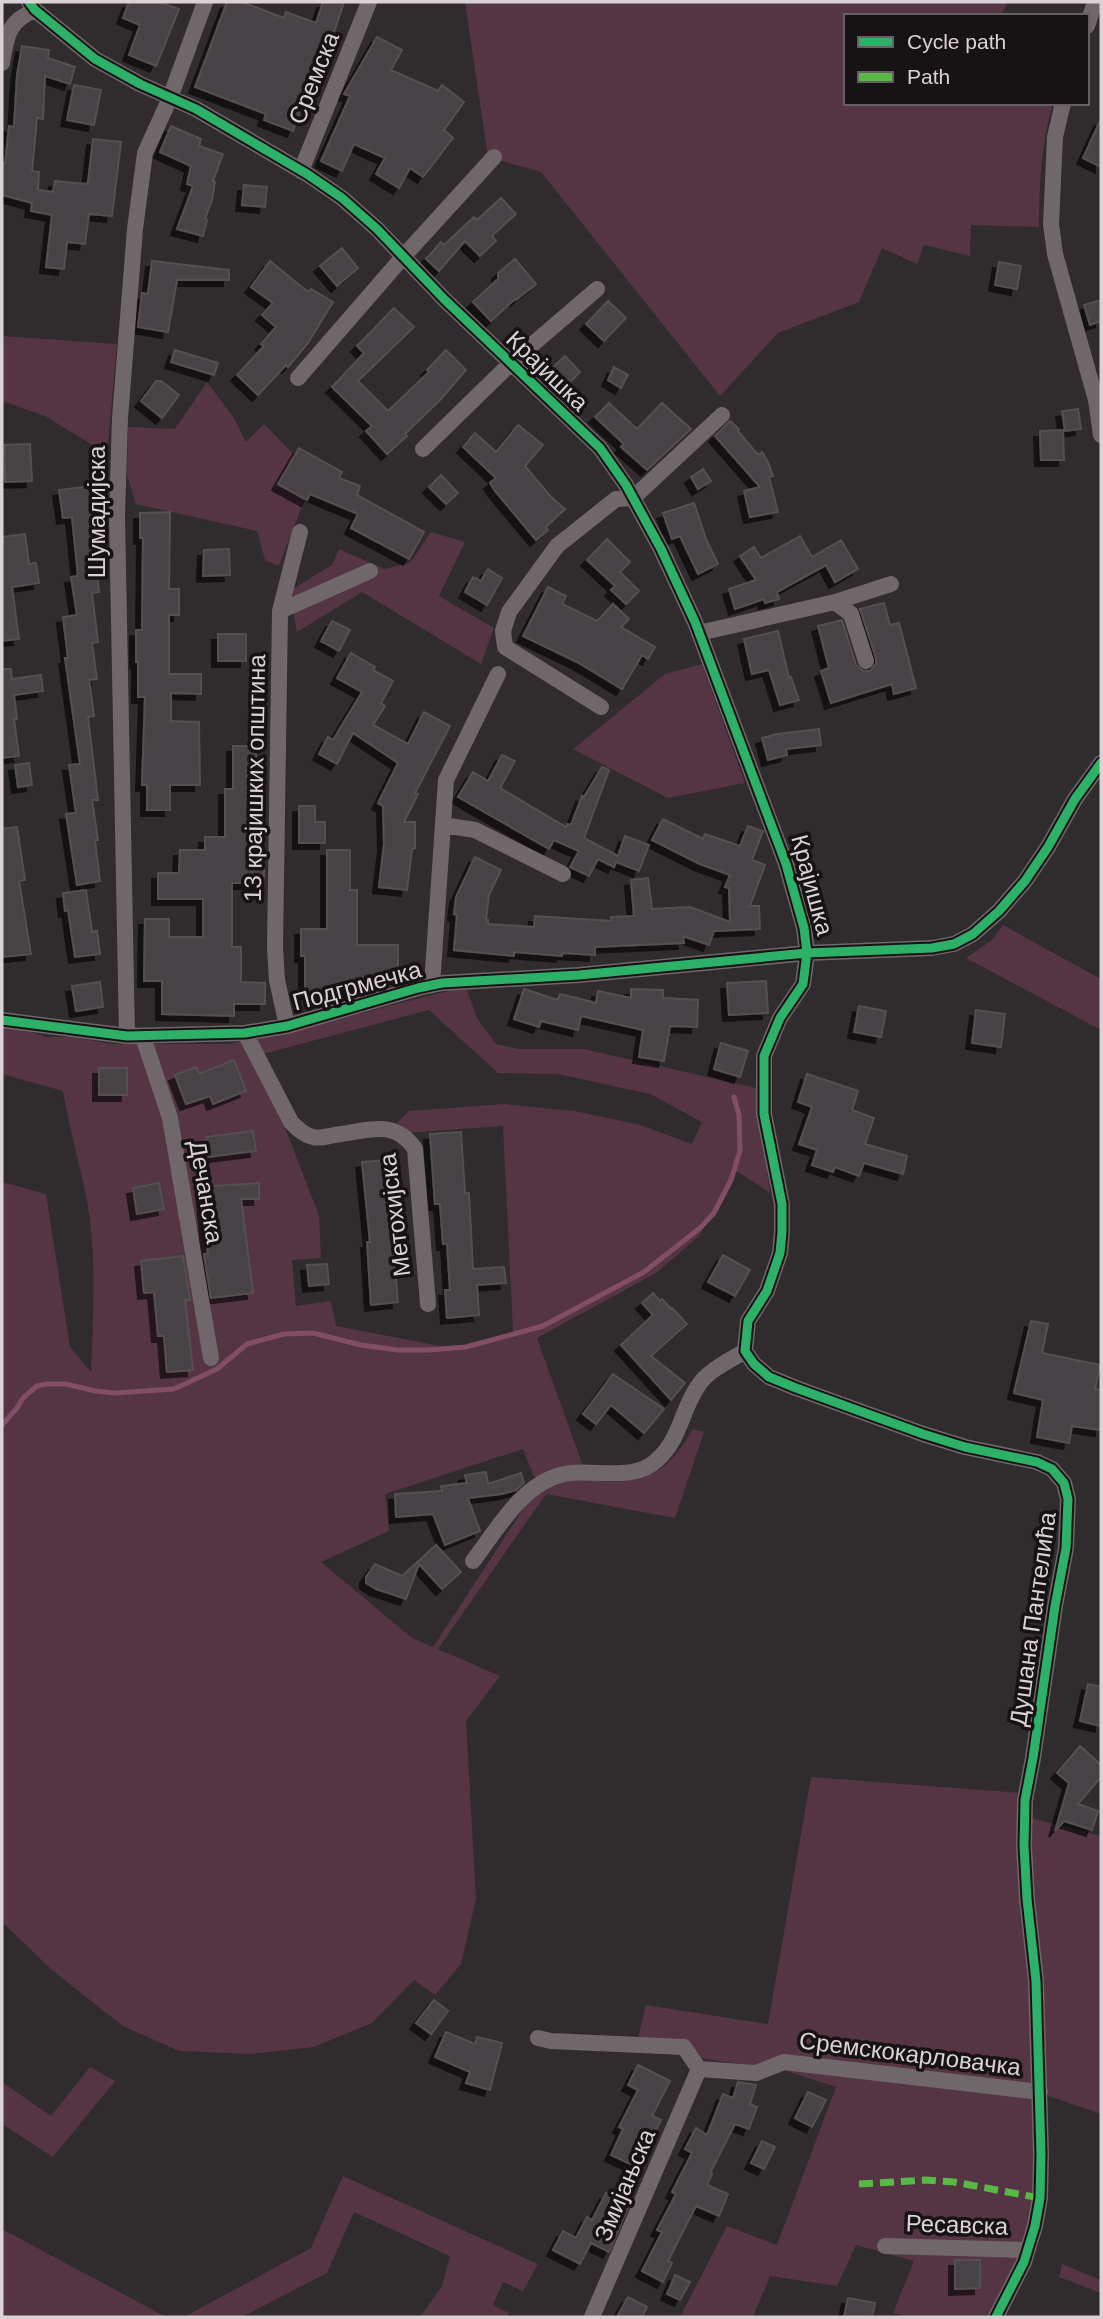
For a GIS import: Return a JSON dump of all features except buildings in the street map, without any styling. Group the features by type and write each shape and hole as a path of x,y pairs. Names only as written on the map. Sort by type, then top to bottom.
{"street":[{"name":"Шумадијска","path":"135,1036 117,516 120,418 135,229 145,153 170,98 205,2"},
{"name":"Сремска","path":"301,171 369,2"},
{"path":"1089,20 1095,2"},
{"name":"Крајишка","path":"32,6 95,59 196,109 342,198 600,448 633,498 661,549 699,634 786,864 804,928 807,953"},
{"path":"2,63 11,26 32,6"},
{"path":"1063,105 1055,137 1051,224 1055,254 1096,400 1101,435"},
{"path":"298,378 494,157"},
{"path":"423,449 511,363 597,289"},
{"path":"601,707 505,648 503,631 509,612 557,546 615,499 633,498 722,415"},
{"name":"13 крајишких општина","path":"287,1026 277,980 275,948 280,611 300,532"},
{"path":"280,611 370,571"},
{"path":"699,634 835,602 891,584"},
{"path":"835,602 851,614 866,661"},
{"path":"432,985 446,780 498,674"},
{"path":"473,1561 521,1499 546,1481 564,1474 632,1471 655,1462 675,1439 698,1385 713,1370 745,1351 748,1321 767,1291 780,1253 782,1232 782,1204 764,1114 764,1056 779,1018 803,984 807,953 932,948 954,944 973,934 999,911 1025,881 1075,799 1101,763"},
{"path":"443,824 475,830 563,874"},
{"name":"Подгрмечка","path":"2,1020 135,1036 245,1033 287,1026 432,985 579,975 807,953"},
{"name":"Метохијска","path":"245,1033 291,1122 301,1132 315,1138 385,1128 407,1137 415,1149 428,1304"},
{"name":"Дечанска","path":"135,1036 170,1118 211,1358"},
{"name":"Душана Пантелића","path":"745,1351 754,1364 769,1377 923,1434 965,1447 1037,1462 1052,1469 1064,1483 1069,1514 1066,1548 1055,1606 1034,1758 1025,1800 1027,1899 1037,1981 1040,2198 1024,2262 996,2317"},
{"path":"538,2038 551,2041 684,2047 699,2069"},
{"name":"Сремскокарловачка","path":"699,2069 756,2073 784,2062 1040,2092"},
{"name":"Змијањска","path":"593,2317 699,2069"},
{"name":"Ресавска","path":"885,2246 1027,2250"}],"shaded area":[{"path":"465,2 1008,2 1001,14 844,14 844,105 1053,105 1041,165 1039,227 971,225 970,256 924,245 917,264 882,248 859,302 778,333 720,396 541,172 488,157"},
{"path":"2,336 117,344 107,454 45,416 2,401"},
{"path":"207,382 234,418 246,442 264,424 314,475 279,566 265,560 257,531 136,504 127,475 128,427 175,429"},
{"path":"431,532 465,542 439,596 494,628 481,664 362,592 297,632 289,591 332,565 339,549 384,569 410,563"},
{"path":"702,664 745,783 668,798 573,749 665,674"},
{"path":"1003,925 1101,979 1101,1030 966,958 992,940"},
{"path":"466,987 477,1018 496,1044 518,1049 584,1049 756,1088 770,1193 736,1171 699,1236 656,1273 537,1338 583,1466 535,1479 523,1449 385,1494 389,1531 321,1562 412,1638 433,1647 537,1488 574,1479 612,1482 640,1478 670,1461 693,1429 704,1432 675,1518 546,1494 438,1649 500,1676 466,1721 476,1899 461,1964 435,1995 414,1980 372,2023 314,2047 252,2054 179,2051 123,2026 53,1971 2,1922 2,1182 46,1194 70,1347 91,1372 94,1287 87,1201 63,1091 2,1074 2,1027 12,1026 46,1037 74,1037 111,1044 229,1044 243,1041 287,1133 319,1215 321,1258 292,1260 296,1306 331,1301 336,1326 451,1348 513,1332 503,1126 406,1133 396,1124 409,1111 504,1104 575,1111 640,1125 692,1144 702,1122 650,1094 558,1074 498,1073 429,1010 263,1054 255,1039"},
{"path":"811,1777 1020,1793 1019,1815 1101,1836 1101,2114 1035,2091 1039,2133 1027,2250 988,2317 913,2317 893,2313 914,2261 856,2245 837,2286 770,2276 753,2317 680,2317 727,2226 777,2245 836,2087 784,2070 635,2049 646,2005 768,2024"},
{"path":"90,2067 115,2081 53,2157 2,2124 2,2082 51,2116"},
{"path":"343,2176 538,2264 523,2291 503,2282 493,2305 509,2313 507,2317 420,2317 442,2286 450,2256 354,2212 327,2273 242,2317 184,2317 311,2248"},
{"path":"2,2229 166,2317 2,2317"},
{"path":"1062,2264 1101,2280 1101,2293 1059,2277"}],"waterway":[{"path":"2,1425 23,1398 37,1386 66,1384 115,1393 174,1389 217,1369 247,1344 284,1334 313,1333 361,1345 398,1350 428,1350 466,1347 543,1326 644,1272 700,1228 714,1213 731,1180 740,1151 739,1115 734,1097"}],"marked path":[{"path":"859,2184 926,2180 954,2182 1040,2198"}],"cycle path":[{"path":"2,1020 127,1036 245,1033 287,1026 442,983 579,975 807,953 804,928 786,864 695,622 661,549 626,485 600,448 342,198 307,174 196,109 140,84 95,59 35,10 29,2"},
{"path":"996,2317 1024,2262 1040,2198 1036,1981 1027,1899 1025,1800 1066,1548 1068,1499 1064,1483 1052,1469 1037,1462 965,1447 796,1388 769,1377 754,1364 745,1351 748,1321 767,1291 780,1253 782,1232 782,1204 764,1114 764,1056 780,1018 803,984 807,953 932,948 954,944 973,934 999,911 1025,881 1075,799 1101,763"}]}
